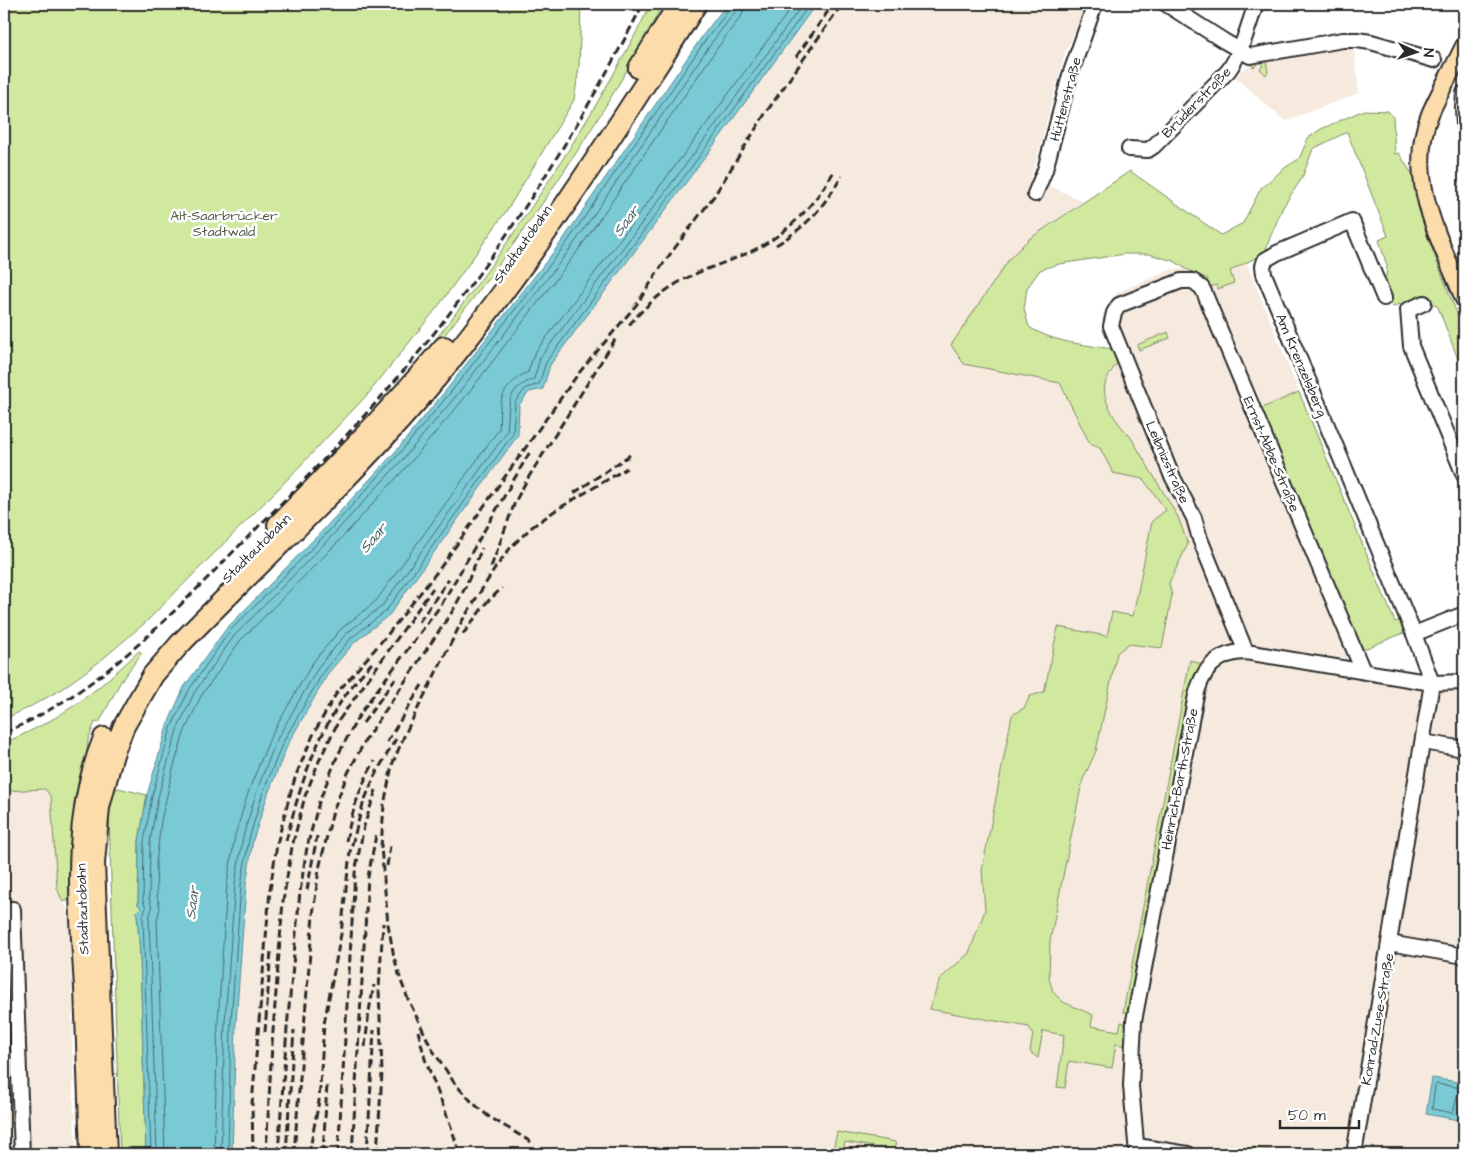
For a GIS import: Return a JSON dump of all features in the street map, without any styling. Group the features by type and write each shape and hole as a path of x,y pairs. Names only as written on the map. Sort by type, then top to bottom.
{"highway":[{"path":"671,31 675,4"},
{"path":"671,31 680,4"},
{"path":"671,31 696,4"},
{"path":"671,31 705,4"},
{"name":"Stadtautobahn","path":"91,1154 80,862 85,805 91,776 112,720 142,668 169,636 353,450 455,334 505,269 671,31"},
{"name":"Stadtautobahn","path":"106,1154 94,863 99,807 103,788 124,726 153,675 179,645 363,460 416,402 466,342 516,277 563,210 671,31"}],"main road":[{"path":"1464,46 1430,115 1421,150 1421,180 1427,207 1464,299"}],"street":[{"name":"Hüttenstraße","path":"1035,194 1046,170 1070,75 1095,4"},
{"path":"1166,4 1250,56 1343,40 1357,40 1434,60"},
{"name":"Brüderstraße","path":"1129,149 1148,150 1154,146 1228,71 1234,63 1256,4"},
{"path":"1464,93 1464,126"},
{"name":"Am Krenzelsberg","path":"1384,298 1352,221 1276,253 1265,260 1263,266 1264,274 1414,634 1432,683"},
{"name":"Ernst-Abbe-Straße","path":"1151,292 1181,281 1193,282 1202,288 1363,671"},
{"name":"Leibnizstraße","path":"1151,292 1119,305 1114,313 1111,326 1171,474 1194,518 1200,539 1246,652"},
{"path":"1424,303 1408,310 1411,346 1464,475"},
{"path":"1414,634 1464,614"},
{"name":"Heinrich-Barth-Straße","path":"1137,1150 1131,1086 1134,1021 1198,687 1203,675 1218,659 1235,652 1246,652 1432,683 1464,682"},
{"name":"Konrad-Zuse-Straße","path":"1354,1154 1432,683"},
{"path":"1423,742 1464,749"},
{"path":"4,909 13,909 10,1021 22,1154"},
{"name":"Konrad-Zuse-Straße","path":"1389,943 1464,956"},
{"path":"1137,1150 1188,1154"}],"shaded area":[{"path":"816,4 1086,4 1064,56 1035,166 1030,177 1083,201 1029,239 964,364 1060,383 1107,405 1104,385 1117,363 1104,328 1103,315 1110,300 1118,292 1172,269 1186,269 1208,279 1247,264 1299,392 1250,414 1354,670 1464,680 1464,1154 232,1154 236,1022 246,885 253,840 268,794 288,744 329,672 355,642 390,614 518,435 519,405 529,392 543,389 550,365 720,137"},
{"path":"1344,48 1354,50 1359,93 1285,121 1235,77 1242,70 1258,61 1266,60 1267,62"},
{"path":"45,789 51,797 57,888 66,907 69,919 73,1013 71,1020 73,1021 72,1054 74,1054 73,1070 75,1081 73,1082 74,1113 76,1113 76,1118 74,1119 77,1154 4,1154 4,791"}],"green space":[{"name":"Alt-Saarbrücker Stadtwald","path":"4,4 581,4 579,67 574,100 509,207 440,304 368,394 282,485 146,622 99,662 60,690 4,719"},
{"path":"651,4 663,4 610,99 580,146 518,238 417,369 415,366 481,279 542,191 599,99"},
{"path":"1266,60 1268,72 1266,75 1260,69 1263,66 1259,62 1254,67 1250,64"},
{"path":"1364,110 1388,111 1393,117 1395,154 1399,153 1415,179 1427,228 1426,233 1464,332 1464,375 1438,307 1424,295 1392,307 1385,286 1387,266 1379,240 1388,236 1347,132 1313,149 1302,178 1283,207 1265,253 1230,271 1234,283 1218,289 1216,285 1209,288 1207,284 1208,279 1174,261 1149,254 1125,254 1059,264 1040,270 1027,288 1024,309 1029,327 1059,340 1112,349 1117,363 1105,384 1104,391 1108,405 1116,420 1130,436 1178,517 1188,544 1169,583 1172,596 1162,648 1128,644 1117,653 1096,751 1082,782 1050,941 1049,978 1053,992 1063,1002 1093,1015 1091,1026 1119,1031 1121,1022 1124,1023 1128,1030 1126,1046 1116,1044 1112,1068 1069,1061 1065,1088 1057,1087 1064,1035 1043,1031 1038,1058 1030,1052 1033,1034 1029,1027 929,1009 940,979 969,953 985,910 982,870 1012,715 1024,708 1030,696 1044,692 1058,627 1107,636 1112,612 1133,616 1152,521 1166,510 1143,479 1113,473 1100,448 1090,444 1060,383 964,364 951,345 1010,258 1029,239 1130,171 1221,235 1243,223 1261,188 1286,167 1299,159 1308,138 1321,129"},
{"path":"1168,332 1170,338 1139,350 1137,345"},
{"path":"1299,392 1395,622 1403,619 1406,632 1362,650 1260,409"},
{"path":"139,651 142,653 121,681 99,723 95,722 88,740 87,754 75,801 70,857 70,900 63,902 57,888 51,797 45,789 4,791 4,743 55,718 72,707 107,680"},
{"path":"1190,660 1199,663 1199,667 1191,689 1131,1009 1128,1012 1123,1012"},
{"path":"118,788 147,795 139,841 138,904 141,908 137,912 146,1154 120,1154 109,818 114,790"},
{"path":"837,1132 896,1142 893,1154 891,1154 891,1150 845,1142 842,1154 832,1154"},
{"path":"1253,1147 1294,1154 1250,1152"}],"water":[{"name":"Saar","path":"727,4 816,4 720,137 550,365 543,389 529,392 519,405 518,435 390,614 355,642 329,672 288,744 268,794 253,840 246,885 236,1022 232,1154 146,1154 137,912 141,908 138,904 139,841 147,795 167,726 184,687 226,629 323,530 395,452 447,389 562,241 703,35"},
{"path":"1432,1078 1464,1083 1458,1120 1426,1114"}],"railway":[{"path":"4,733 39,716 71,696 101,675 158,627 304,480 390,387 443,321 507,235 565,144 643,4"},
{"path":"796,57 833,4"},
{"path":"253,1154 252,1104 270,890 277,844 289,798 296,775 314,733 336,694 388,634 440,568 578,374 637,304 665,261 714,196 765,114 842,4"},
{"path":"629,325 642,310 682,280 739,257 779,235 810,206 834,171"},
{"path":"776,245 797,231 814,215 842,176"},
{"path":"491,567 515,502 528,478 616,338"},
{"path":"278,1154 287,1028 300,892 307,847 319,802 337,757 357,719 441,605 531,450"},
{"path":"574,493 630,455"},
{"path":"531,1142 488,1116 455,1084 432,1049 408,999 394,957 388,924 381,847 384,805 392,765 405,734 462,621 496,567 511,547 532,527 556,510 627,468"},
{"path":"294,1154 313,915 319,869 333,811 348,773 366,739 452,612 465,588 482,548"},
{"path":"419,622 449,579"},
{"path":"266,1154 283,901 292,847 305,796 319,761 339,720 433,588"},
{"path":"463,634 487,602 502,588"},
{"path":"286,841 299,793 317,746 341,702 372,663"},
{"path":"363,723 395,679"},
{"path":"387,742 422,685"},
{"path":"309,1154 319,1101 324,1024 341,934 350,852 363,804 375,775 397,737"},
{"path":"346,841 357,800 375,761"},
{"path":"338,1154 355,873 364,826 376,790"},
{"path":"352,1154 368,877 376,835"},
{"path":"307,890 317,836"},
{"path":"387,866 390,846"},
{"path":"377,1154 382,1073 379,989 383,923"},
{"path":"265,1032 271,950"},
{"path":"365,1047 374,985"},
{"path":"286,1154 294,1030"},
{"path":"367,1154 374,1030"},
{"path":"418,1031 425,1059 460,1154"},
{"path":"323,1154 327,1084"}]}
